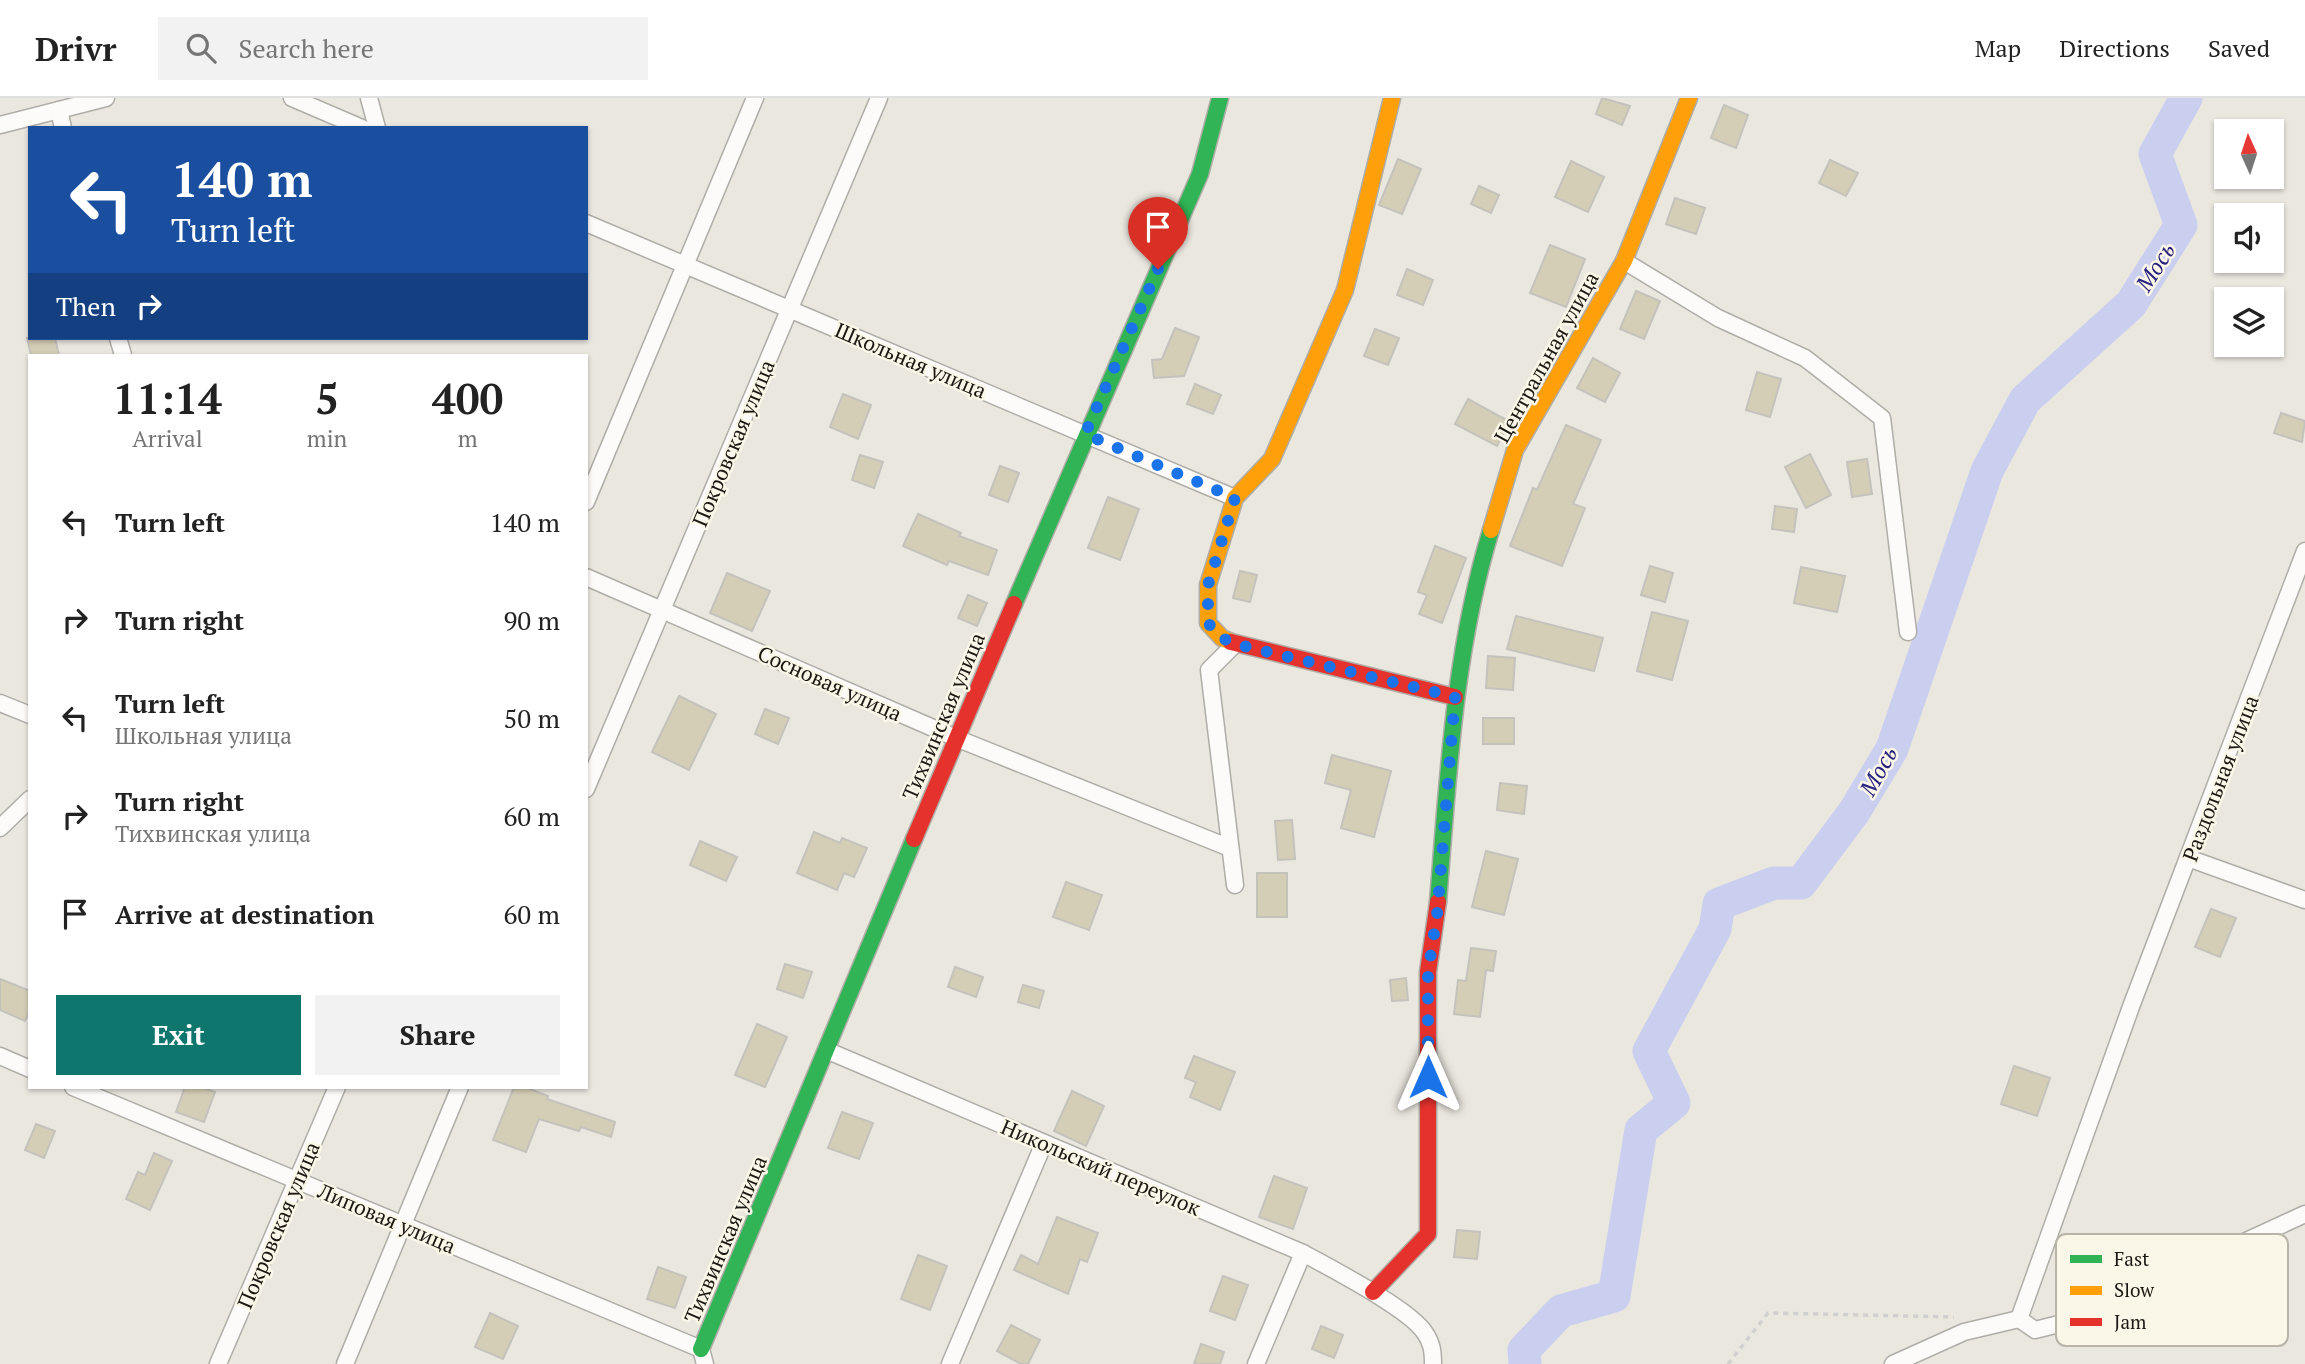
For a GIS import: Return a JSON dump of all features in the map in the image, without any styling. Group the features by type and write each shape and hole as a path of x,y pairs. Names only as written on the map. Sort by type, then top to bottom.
{"street":[{"path":"0,125 106,98"},
{"path":"292,98 357,126"},
{"path":"369,98 376,126"},
{"path":"588,497 755,98"},
{"name":"Покровская улица","path":"588,784 879,98"},
{"name":"Тихвинская улица","path":"703,1357 826,1050 956,738 1085,434 1200,174 1220,98"},
{"path":"1392,98 1345,290 1272,459 1235,498 1208,585 1208,623 1222,638 1235,644 1455,697"},
{"name":"Центральная улица","path":"1373,1292 1428,1234 1428,972 1437,915 1455,697 1481,563 1515,450 1624,261 1689,98"},
{"path":"59,110 63,126"},
{"name":"Школьная улица","path":"588,224 1235,498"},
{"path":"1624,261 1717,318 1805,358 1882,418 1908,632"},
{"name":"Раздольная улица","path":"2019,1319 2132,1004 2305,551"},
{"name":"Сосновая улица","path":"588,578 956,738 1230,848"},
{"path":"1235,644 1209,670 1235,885"},
{"path":"0,703 28,714"},
{"path":"0,828 28,801"},
{"path":"2188,858 2305,900"},
{"name":"Никольский переулок","path":"826,1050 1303,1253 1373,1292 1424,1331 1433,1348 1433,1364"},
{"path":"0,1056 28,1068"},
{"name":"Липовая улица","path":"78,1089 402,1224 703,1357"},
{"name":"Покровская улица","path":"218,1364 336,1089"},
{"path":"345,1364 459,1089"},
{"path":"950,1364 1044,1143"},
{"path":"2262,1234 2305,1214"},
{"path":"1256,1364 1303,1253"},
{"path":"1893,1364 1964,1332 2019,1319 2035,1330 2056,1325"}],"path":[{"path":"1728,1364 1768,1313 1964,1317"}],"building":[{"path":"1602,98 1630,106 1622,125 1596,114"},
{"path":"1724,105 1748,115 1736,148 1711,138"},
{"path":"1398,159 1421,169 1402,214 1379,205"},
{"path":"1830,160 1858,173 1846,196 1819,183"},
{"path":"1571,161 1604,177 1588,212 1555,197"},
{"path":"1479,186 1499,195 1491,213 1471,204"},
{"path":"1675,198 1705,208 1696,234 1666,224"},
{"path":"1550,245 1585,259 1566,307 1530,293"},
{"path":"1407,269 1433,280 1423,305 1397,295"},
{"path":"1636,291 1660,301 1644,339 1620,329"},
{"path":"1175,328 1199,337 1184,376 1154,378 1152,360 1162,359"},
{"path":"1375,329 1399,338 1388,365 1364,356"},
{"path":"27,338 55,340 59,354 31,354"},
{"path":"1593,358 1620,373 1605,402 1577,388"},
{"path":"1757,372 1781,379 1770,417 1746,410"},
{"path":"1195,384 1221,395 1213,414 1187,404"},
{"path":"843,394 871,405 858,439 830,427"},
{"path":"1468,399 1510,422 1497,446 1455,424"},
{"path":"2281,413 2305,421 2302,442 2274,433"},
{"path":"1566,425 1601,440 1573,504 1585,508 1562,566 1510,546 1533,488 1537,490"},
{"path":"1810,454 1831,495 1806,508 1785,467"},
{"path":"860,455 883,462 874,488 852,480"},
{"path":"1867,459 1872,494 1852,497 1847,462"},
{"path":"1000,466 1019,473 1008,502 989,495"},
{"path":"1108,497 1139,509 1120,560 1088,548"},
{"path":"1775,506 1797,509 1794,532 1772,529"},
{"path":"918,514 961,533 959,536 997,550 988,575 949,561 947,565 903,546"},
{"path":"1435,546 1466,558 1442,623 1419,614 1427,595 1418,592"},
{"path":"1650,566 1673,573 1665,602 1641,595"},
{"path":"1801,567 1845,576 1837,612 1794,603"},
{"path":"1240,571 1257,575 1250,602 1233,598"},
{"path":"727,573 770,591 752,631 710,613"},
{"path":"968,595 987,603 977,626 958,618"},
{"path":"1652,612 1688,621 1672,680 1637,671"},
{"path":"1516,616 1603,638 1594,671 1507,649"},
{"path":"1488,656 1515,658 1513,690 1486,688"},
{"path":"679,696 716,714 689,770 652,752"},
{"path":"765,709 789,718 778,744 755,734"},
{"path":"1483,718 1514,718 1514,744 1483,744"},
{"path":"1332,755 1391,771 1374,837 1341,828 1351,790 1325,783"},
{"path":"1500,783 1527,786 1524,814 1497,810"},
{"path":"1292,820 1295,859 1278,860 1275,821"},
{"path":"814,832 840,843 842,838 867,848 854,877 844,873 837,890 797,873"},
{"path":"700,841 737,857 726,881 690,865"},
{"path":"1486,851 1518,859 1504,915 1472,907"},
{"path":"1257,873 1287,873 1287,917 1257,917"},
{"path":"1066,882 1102,895 1089,930 1053,917"},
{"path":"2211,909 2236,918 2220,957 2195,947"},
{"path":"1471,948 1496,951 1493,971 1486,970 1480,1017 1454,1014 1458,980 1466,981"},
{"path":"785,964 812,972 803,998 777,989"},
{"path":"955,967 983,977 976,997 948,987"},
{"path":"1406,978 1408,1000 1392,1001 1390,980"},
{"path":"0,979 28,990 28,1014 25,1021 0,1010"},
{"path":"1023,985 1044,991 1039,1008 1018,1002"},
{"path":"757,1024 787,1037 765,1087 735,1075"},
{"path":"1194,1056 1235,1072 1220,1110 1190,1097 1196,1082 1185,1078"},
{"path":"2014,1066 2050,1078 2037,1116 2001,1104"},
{"path":"184,1089 207,1089 215,1092 204,1122 176,1112"},
{"path":"513,1089 530,1089 548,1096 547,1099 615,1122 611,1137 581,1127 579,1131 539,1119 526,1152 493,1140"},
{"path":"1072,1091 1104,1106 1086,1146 1054,1131"},
{"path":"842,1112 873,1123 859,1159 828,1148"},
{"path":"36,1124 55,1131 44,1158 25,1150"},
{"path":"154,1153 172,1161 150,1210 126,1199 138,1172 145,1175"},
{"path":"1274,1176 1307,1188 1293,1229 1259,1217"},
{"path":"1057,1217 1098,1233 1087,1262 1080,1259 1068,1294 1014,1270 1021,1255 1038,1264"},
{"path":"1457,1230 1480,1232 1477,1259 1454,1257"},
{"path":"918,1255 947,1266 930,1310 901,1299"},
{"path":"658,1267 686,1277 675,1308 647,1299"},
{"path":"1223,1276 1248,1285 1235,1320 1210,1311"},
{"path":"490,1313 518,1326 503,1359 475,1347"},
{"path":"1011,1325 1040,1340 1028,1364 1021,1364 997,1351"},
{"path":"1321,1326 1343,1335 1334,1358 1312,1349"},
{"path":"1201,1344 1224,1352 1220,1364 1194,1364"}],"waterway":[{"name":"Мось","path":"1525,1364 1524,1350 1561,1311 1614,1296 1641,1130 1674,1103 1649,1051 1715,929 1719,904 1774,883 1801,883 1854,812 1892,749 1987,471 2025,400 2131,304 2181,225 2155,154 2186,98"}],"traffic: fast":[{"path":"1014,604 1200,174 1220,98"},
{"path":"1438,902 1454,714 1469,622 1491,530"},
{"path":"701,1349 914,839"}],"traffic: slow":[{"path":"1231,642 1222,638 1208,623 1208,585 1235,498 1272,459 1345,290 1392,98"},
{"path":"1491,530 1515,450 1624,261 1689,98"}],"traffic: jam":[{"path":"914,839 1014,604"},
{"path":"1231,642 1455,697"},
{"path":"1373,1292 1428,1234 1428,972 1438,902"}],"route":[{"path":"1158,269 1085,434 1235,498 1208,585 1208,623 1222,638 1235,644 1455,697 1437,915 1428,972 1428,1077"}]}
